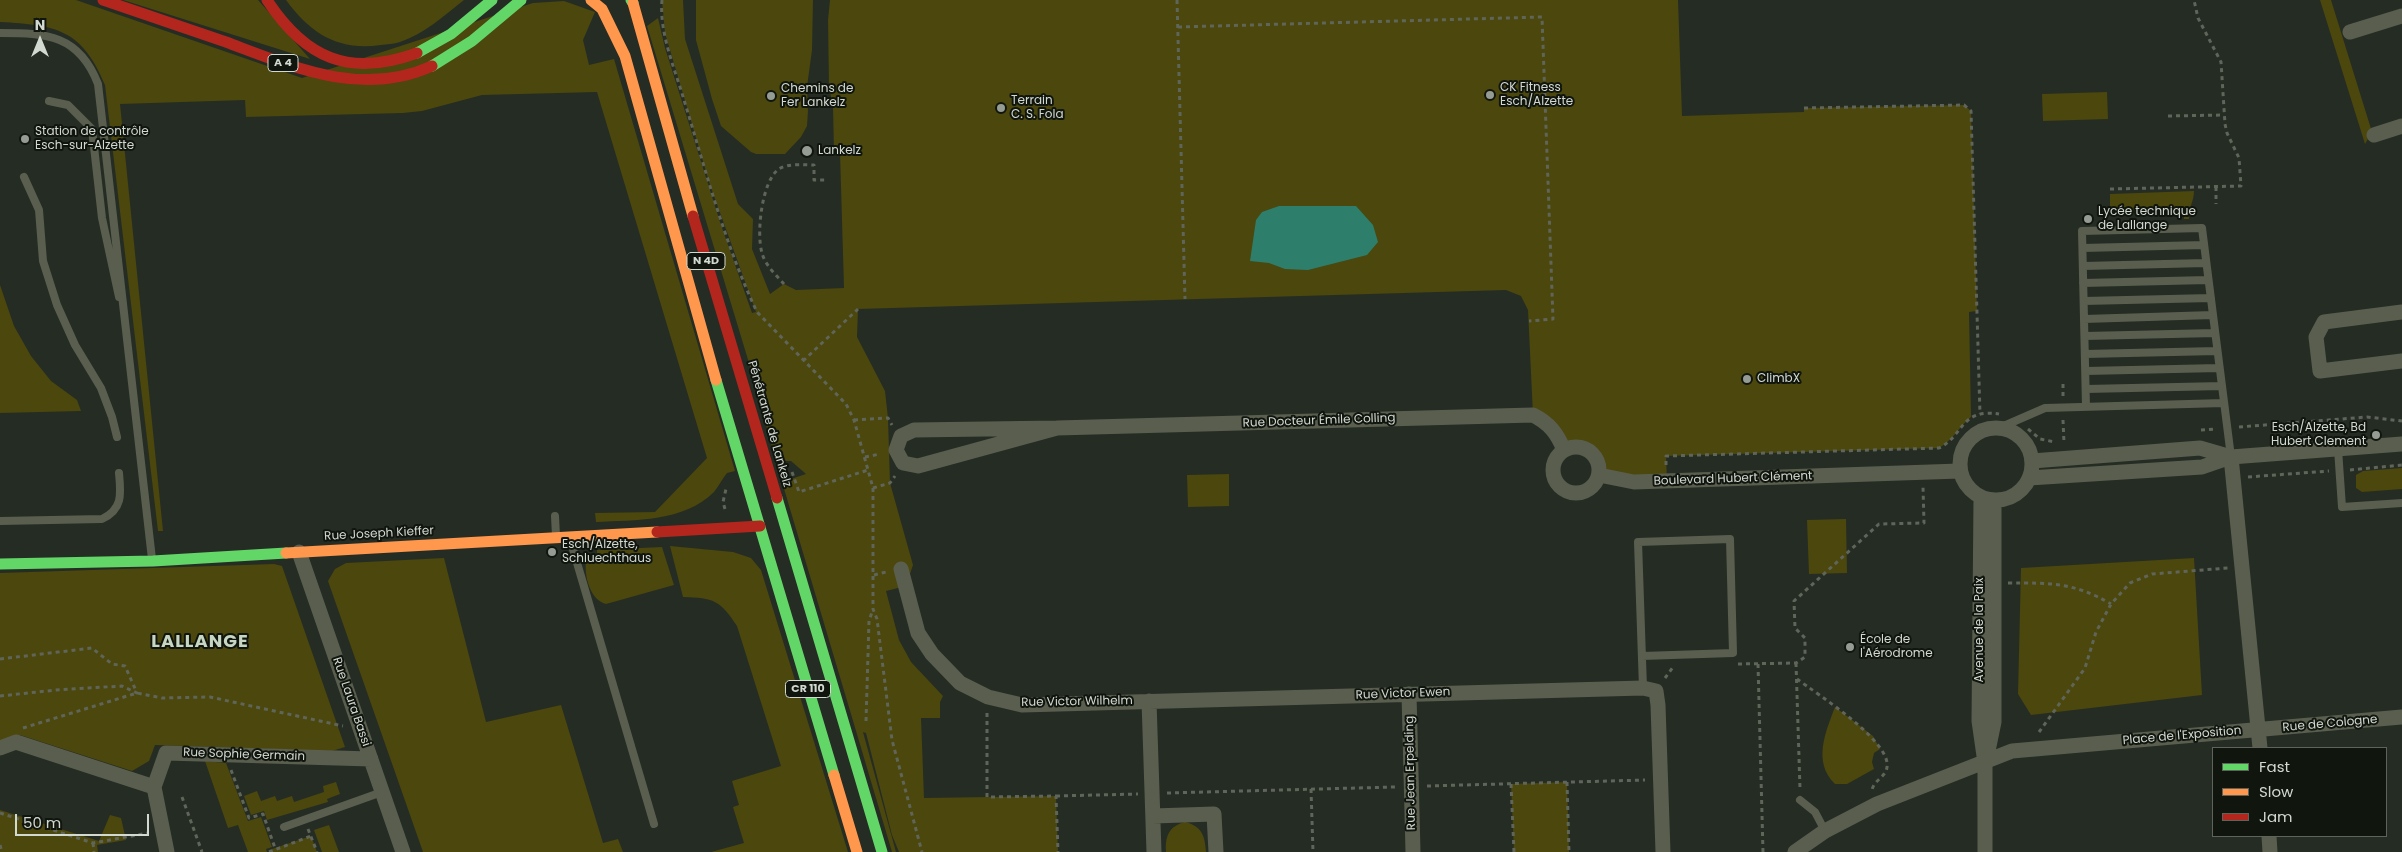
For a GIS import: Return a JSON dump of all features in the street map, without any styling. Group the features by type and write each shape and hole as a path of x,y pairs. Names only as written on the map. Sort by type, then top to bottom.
{"main road":[{"name":"A 4","path":"103,0 304,71 361,82 399,78 437,64 464,48 521,0"},
{"name":"A 4","path":"267,0 282,24 310,48 328,57 364,65 402,59 426,49 473,17 492,0"},
{"path":"591,0 602,9 625,56"},
{"name":"Pénétrante de Lankelz","path":"632,1 882,852"},
{"path":"618,13 625,56"},
{"name":"N 4D","path":"625,56 644,130 766,524"},
{"name":"Rue Joseph Kieffer","path":"0,564 152,561 556,538 766,524 783,519"},
{"name":"CR 110","path":"766,524 857,852"},
{"name":"CR 110","path":"813,663 831,680"}],"street":[{"path":"2350,32 2402,16"},
{"path":"2374,134 2402,126"},
{"path":"2402,312 2324,322 2316,337 2320,371 2402,360"},
{"name":"Rue Docteur Émile Colling","path":"900,436 914,430 1533,415 1546,422 1558,435 1564,450"},
{"name":"Rue Docteur Émile Colling","path":"903,463 918,466 1057,428"},
{"path":"1999,428 2018,435 2024,442 2032,461 2029,478 2015,496 1988,498 1968,486 1960,471 1961,454 1969,440 1978,433 1999,428"},
{"path":"900,436 896,450 903,463"},
{"path":"2029,478 2202,467 2231,457 2402,444"},
{"path":"1571,447 1586,449 1597,460 1599,475 1591,488 1584,492 1569,493 1562,489 1553,477 1552,469 1558,455 1571,447"},
{"path":"2032,461 2200,448 2231,457"},
{"name":"Place de l'Exposition","path":"1794,852 1824,830 1877,804 1913,788 1985,763 2012,751 2258,730 2231,457"},
{"name":"Boulevard Hubert Clément","path":"1599,475 1634,482 1960,471"},
{"name":"Avenue de la Paix","path":"1985,763 1994,722 1994,583 1988,498"},
{"name":"Avenue de la Paix","path":"1985,852 1985,763 1979,722 1988,498"},
{"name":"Rue Laura Bassi","path":"299,552 403,852"},
{"name":"Rue Victor Wilhelm","path":"902,569 918,633 932,654 960,683 988,696 1022,705 1149,701"},
{"path":"1649,689 1658,705 1663,852"},
{"name":"Rue Victor Ewen","path":"1149,701 1649,689"},
{"name":"Rue Jean Erpelding","path":"1409,694 1413,852"},
{"path":"1149,701 1154,852"},
{"name":"Rue de Cologne","path":"2258,730 2402,718"},
{"path":"2258,730 2260,747"},
{"path":"0,748 16,742 154,787 167,852"},
{"name":"Rue Sophie Germain","path":"154,787 166,753 371,759"},
{"path":"1153,816 1214,814 1216,852"},
{"path":"2268,837 2270,852"}],"lane":[{"path":"0,32 40,35 67,44 80,52 92,67 98,84 152,561"},
{"path":"50,101 68,105 92,129"},
{"path":"102,115 93,122 92,129 102,218 128,341"},
{"path":"24,177 39,210 43,261 57,305 75,345 101,388 117,437"},
{"path":"2086,407 2082,230 2202,228 2231,457"},
{"path":"2083,248 2204,245"},
{"path":"2083,266 2206,263"},
{"path":"2083,283 2208,280"},
{"path":"2084,301 2211,298"},
{"path":"2084,319 2213,315"},
{"path":"2085,336 2215,333"},
{"path":"2085,354 2217,351"},
{"path":"2086,371 2220,368"},
{"path":"2086,389 2222,386"},
{"path":"1999,428 2045,408 2224,403"},
{"path":"2338,449 2342,507 2402,503"},
{"path":"0,521 102,519 112,514 118,504 120,493 119,473"},
{"path":"555,516 556,538"},
{"path":"570,537 654,824"},
{"path":"1642,656 1733,653 1730,538 1638,542 1642,656 1649,689"},
{"path":"284,827 382,792"},
{"path":"1800,800 1815,812 1824,830"}],"path":[{"path":"662,0 665,33 671,55 710,185 748,293 757,312 846,404 854,420 873,488 873,608 869,621 866,723"},
{"path":"1177,0 1185,299"},
{"path":"2110,189 2241,186 2241,165 2227,133 2224,115 2221,62 2198,18 2194,0"},
{"path":"1178,27 1542,17 1553,320 1529,321"},
{"path":"1804,108 1964,105 1971,111 1980,414"},
{"path":"2168,116 2224,115"},
{"path":"784,284 774,273 762,252 760,235 764,193 770,177 781,168 814,165 814,180 825,180 825,178"},
{"path":"2216,187 2216,204"},
{"path":"803,361 858,309"},
{"path":"2063,384 2065,458"},
{"path":"1667,481 1666,456 1939,448 1947,444 1962,424 1971,417 1980,414 2008,415 2016,419 2040,439 2074,440"},
{"path":"2198,431 2366,417 2402,421"},
{"path":"854,420 888,418 900,436"},
{"path":"1730,664 1796,663 1805,656 1805,638 1795,628 1794,601 1879,524 1924,523 1923,448"},
{"path":"873,488 890,483 903,463"},
{"path":"788,470 793,472 799,492 868,470"},
{"path":"723,502 728,482"},
{"path":"2028,750 2085,668 2096,632 2111,604 2130,583 2152,574 2242,567"},
{"path":"1994,583 2067,585 2088,591 2111,604"},
{"path":"873,608 877,620 892,740 922,852"},
{"path":"0,659 92,648 112,664 124,666 137,693"},
{"path":"1796,663 1800,800"},
{"path":"1758,664 1763,852"},
{"path":"1649,689 1674,666"},
{"path":"1797,679 1873,736 1887,761 1885,772 1873,786 1872,793 1877,804"},
{"path":"0,696 122,686 137,693 162,698 210,697 361,730"},
{"path":"16,742 23,729 28,725 137,693"},
{"path":"988,696 986,721 987,797 1661,780"},
{"path":"226,755 249,818 262,814 275,848"},
{"path":"1567,782 1569,852"},
{"path":"1512,784 1514,852"},
{"path":"1311,789 1313,852"},
{"path":"1056,796 1058,852"},
{"path":"182,797 202,852"},
{"path":"0,813 93,843 145,833"},
{"path":"269,852 275,848 311,836 317,852"},
{"path":"93,843 94,852"},
{"path":"0,845 2,852"}],"shaded area":[{"path":"0,0 76,0 302,78 533,3 564,1 595,12 583,40 589,65 614,59 735,471 727,473 714,492 702,502 688,509 658,518 596,522 595,513 655,512 707,458 597,92 482,95 422,111 403,113 246,117 245,100 120,104 163,531 158,531 105,85 87,52 76,41 65,34 52,28 37,25 0,22"},
{"path":"123,0 258,0 310,59"},
{"path":"286,0 464,0 434,24 409,39 395,43 366,46 339,42 316,31 295,12"},
{"path":"662,0 683,0 685,39 738,204 753,219 752,249 770,294 784,284 796,290 844,288 840,153 834,152 833,107 829,86 828,20 830,0 1678,0 1682,116 1804,112 1804,108 1964,105 1971,111 1977,311 1969,312 1971,417 1948,442 1939,448 1666,456 1667,481 1599,475 1599,468 1594,456 1584,449 1571,448 1564,450 1533,415 1528,310 1521,296 1506,290 858,309 857,337 885,391 888,418 890,483 913,565 906,586 886,591 899,640 911,662 943,696 940,702 940,718 921,718 924,798 1056,796 1058,852 899,852 892,835 866,733 863,732 896,852 892,852 782,482 806,474 791,461 776,461 749,363 647,26 658,18 665,48 721,225 752,313 756,312 710,185 665,33"},
{"path":"696,0 813,0 812,50 807,87 807,126 801,137 785,154 756,154 751,152 721,126 696,40"},
{"path":"2320,0 2331,0 2372,132 2365,144"},
{"path":"2107,92 2108,119 2043,121 2042,94"},
{"path":"2194,191 2189,219 2184,219 2184,209 2110,211 2110,194"},
{"path":"1279,206 1356,206 1373,225 1378,242 1367,255 1308,270 1285,269 1269,263 1250,261 1256,220 1262,212"},
{"path":"0,285 14,326 31,356 51,381 77,400 81,411 0,413"},
{"path":"2402,468 2402,489 2362,492 2356,488 2356,475 2363,471"},
{"path":"1229,474 1229,506 1188,507 1187,475"},
{"path":"1846,519 1847,573 1809,574 1807,520"},
{"path":"670,546 733,552 751,558 761,570 848,852 711,852 744,843 733,807 739,805 732,781 781,766 737,626 726,611 715,602 702,598 683,597"},
{"path":"662,547 674,585 606,604 600,602 592,593 587,580 586,560 597,554 597,550"},
{"path":"444,558 486,722 561,705 603,843 618,839 623,852 423,852 328,581 335,569 346,563"},
{"path":"2194,558 2202,695 2031,715 2018,694 2021,568"},
{"path":"274,564 282,566 345,747 332,751 155,745 149,761 132,771 20,735 0,741 0,573"},
{"path":"1835,707 1873,736 1880,749 1874,753 1872,762 1874,769 1847,784 1835,784 1824,766 1823,746"},
{"path":"205,761 226,763 248,821 261,817 272,847 266,849 267,852 248,852 238,825 228,828"},
{"path":"336,782 340,794 327,799 328,802 267,820 264,811 251,815 244,796 257,791 261,801 275,796 277,801 292,796 294,802 324,792 323,786"},
{"path":"1567,782 1569,852 1514,852 1511,784"},
{"path":"0,810 99,841 110,815 121,818 126,840 97,845 98,852 0,852"},
{"path":"1185,822 1195,826 1202,832 1206,852 1166,852 1166,841 1169,832 1175,826"},
{"path":"329,825 339,852 322,852 314,830"},
{"path":"311,836 317,852 269,852 269,850"}],"traffic: fast":[{"path":"417,53 451,34 492,0"},
{"path":"432,66 472,41 521,0"},
{"path":"716,380 834,775"},
{"path":"777,498 882,852"},
{"path":"0,564 153,561 286,553"}],"traffic: slow":[{"path":"591,0 602,9 625,56"},
{"path":"633,3 693,216"},
{"path":"625,56 716,380"},
{"path":"286,553 657,532"},
{"path":"834,775 857,852"}],"traffic: jam":[{"path":"103,0 277,61 328,75 354,79 380,79 406,75 432,66"},
{"path":"267,0 297,36 313,49 331,58 350,63 370,63 393,60 417,53"},
{"path":"693,216 777,498"},
{"path":"657,532 760,526"}],"place":[{"name":"CK Fitness Esch/Alzette","path":"1490,95"},
{"name":"Chemins de Fer Lankelz","path":"771,96"},
{"name":"Terrain C. S. Fola","path":"1001,108"},
{"name":"Station de contrôle Esch-sur-Alzette","path":"25,139"},
{"name":"Lankelz","path":"807,151"},
{"name":"Lycée technique de Lallange","path":"2088,219"},
{"name":"ClimbX","path":"1747,379"},
{"name":"Esch/Alzette, Bd Hubert Clement","path":"2376,435"},
{"name":"Esch/Alzette, Schluechthaus","path":"552,552"},
{"name":"École de l'Aérodrome","path":"1850,647"}],"district":[{"name":"LALLANGE","path":"200,642"}]}
